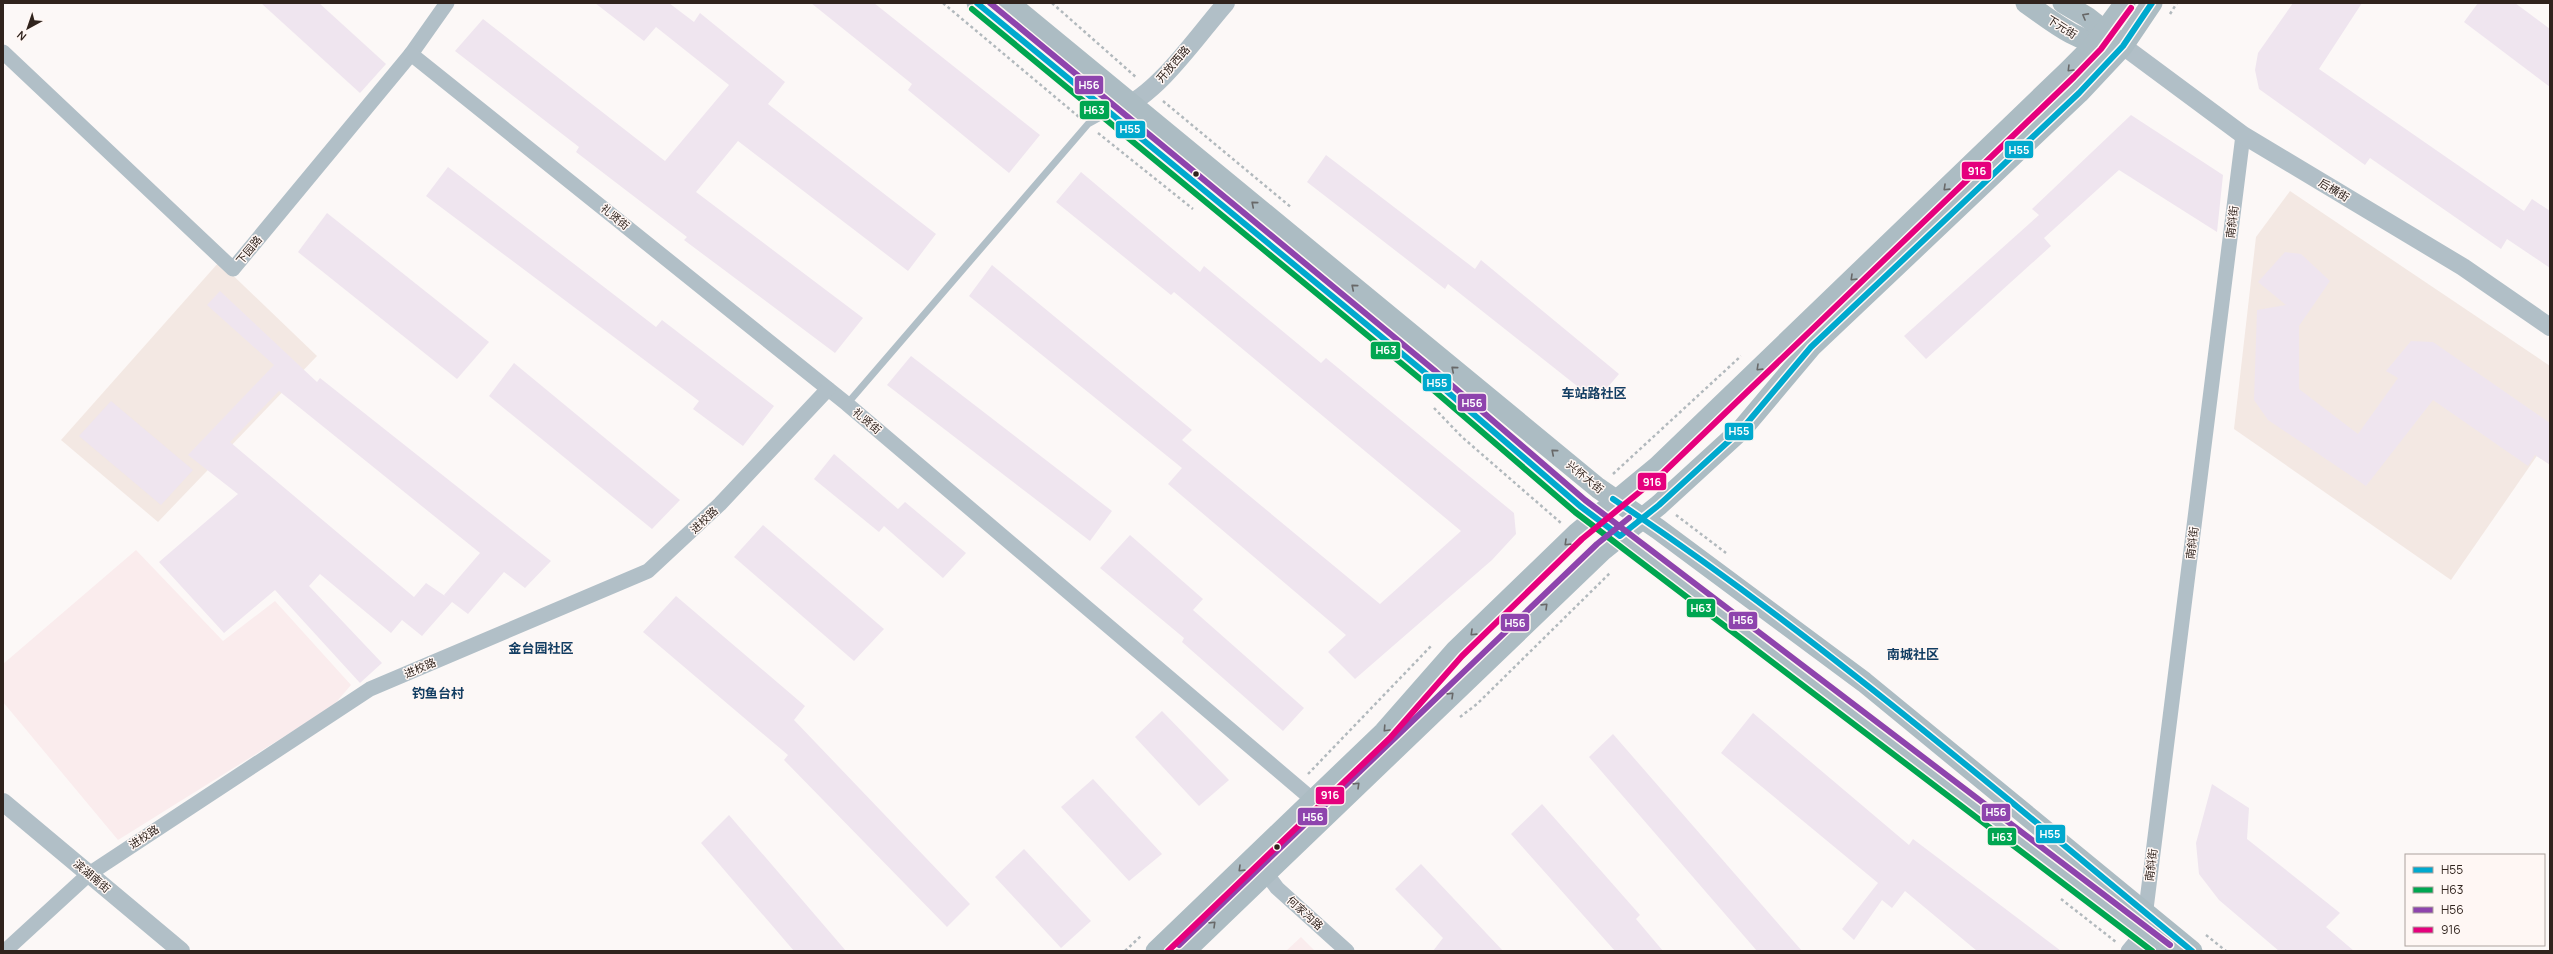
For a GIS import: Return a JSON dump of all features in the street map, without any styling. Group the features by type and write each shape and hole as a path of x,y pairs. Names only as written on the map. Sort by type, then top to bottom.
{"main road":[{"name":"兴怀大街","path":"977,3 1620,536 2145,933 2192,951"},
{"name":"兴怀大街","path":"1009,3 1592,483 1864,682 2165,951"},
{"name":"下元街","path":"2026,3 2073,35 2100,37 2123,46"},
{"name":"下元街","path":"2063,3 2100,37"},
{"path":"1156,951 1384,732 1456,650 1577,533 1617,502 1669,455 2100,37 2126,3"},
{"path":"1185,951 1620,536 1742,429 1811,347 2079,93 2123,46 2152,3"}],"street":[{"name":"下园路","path":"3,52 233,269 411,54 447,3"},
{"name":"开放西路","path":"1110,112 1132,104 1150,90 1226,3"},
{"name":"后横街","path":"2123,46 2243,135 2463,267 2550,327"},
{"name":"礼贤街","path":"411,54 847,404 1313,800"},
{"name":"南斜街","path":"2145,933 2243,135"},
{"name":"进校路","path":"5,951 89,874 370,689 648,571 720,504 828,389"},
{"name":"滨湖南街","path":"3,802 181,951"},
{"name":"何家沟路","path":"1266,873 1277,888 1347,951"},
{"path":"2128,951 2145,933"}],"lane":[{"path":"847,404 1088,124 1110,112"}],"shaded area":[{"path":"2290,191 2550,366 2550,437 2451,580 2234,429 2256,237"},
{"path":"219,262 317,356 158,522 61,440"},
{"path":"136,550 223,641 275,601 351,685 333,706 118,840 3,702 3,664"},
{"path":"1301,937 1315,951 1286,951"}],"building":[{"path":"261,3 319,3 386,64 360,93"},
{"path":"595,3 669,3 694,22 700,13 785,82 768,104 936,234 908,271 738,141 696,192 863,318 835,353 684,240 687,237 576,152 579,147 455,51 483,19 665,161 729,85 656,27 644,41"},
{"path":"811,3 874,3 1040,135 1009,173 908,90 912,84"},
{"path":"2293,3 2362,3 2319,69 2524,211 2532,199 2550,211 2550,268 2507,239 2501,249 2370,158 2365,165 2259,89 2255,70 2258,53"},
{"path":"2478,3 2515,3 2550,29 2550,87 2464,22"},
{"path":"2131,115 2223,175 2217,232 2119,170 2044,238 2051,246 1926,359 1904,336 2039,215 2032,209"},
{"path":"1326,155 1475,269 1481,260 1619,374 1596,401 1448,284 1445,289 1307,182"},
{"path":"448,167 656,327 662,320 774,406 743,446 693,409 699,401 426,196"},
{"path":"1081,172 1200,272 1204,266 1321,363 1326,358 1514,513 1516,534 1492,560 1355,679 1328,652 1346,635 1168,484 1182,468 969,296 992,265 1192,430 1182,440 1380,604 1461,531 1174,292 1171,295 1056,202"},
{"path":"327,213 489,342 457,379 298,252"},
{"path":"2285,252 2301,254 2330,281 2299,326 2299,389 2358,434 2398,378 2386,371 2411,341 2433,342 2550,423 2550,465 2535,455 2528,466 2433,400 2366,486 2268,420 2254,400 2257,310 2286,305 2258,282"},
{"path":"220,291 317,382 320,378 551,561 525,588 504,572 468,614 452,602 422,636 402,620 391,633 320,574 309,586 382,663 360,683 275,590 224,633 159,562 238,494 188,455 274,365 207,305","holes":["279,391 480,553 444,595 448,598 426,583 414,597 230,442"]},
{"path":"911,356 1112,511 1090,541 887,385"},
{"path":"514,363 680,500 652,529 489,396"},
{"path":"111,401 193,470 161,505 79,436"},
{"path":"834,454 898,509 905,502 966,553 943,578 884,526 879,532 814,479"},
{"path":"763,525 884,629 854,661 734,557"},
{"path":"1130,535 1203,599 1193,610 1304,708 1283,731 1182,642 1184,638 1100,568"},
{"path":"676,596 805,706 794,720 970,904 947,927 784,760 788,755 643,632"},
{"path":"1162,711 1229,780 1199,806 1135,737"},
{"path":"1753,713 1909,845 1913,839 2061,951 1977,951 1905,891 1892,908 1882,900 1854,940 1842,929 1878,883 1721,753"},
{"path":"1613,734 1802,951 1757,951 1589,757"},
{"path":"1093,779 1162,854 1129,881 1061,807"},
{"path":"2212,784 2249,808 2247,839 2340,913 2326,927 2354,951 2279,951 2219,900 2199,874 2196,843"},
{"path":"1542,804 1640,915 1636,919 1663,951 1615,951 1511,834"},
{"path":"729,815 846,951 794,951 701,843"},
{"path":"1024,849 1091,921 1061,948 995,877"},
{"path":"1421,864 1503,951 1433,951 1443,938 1395,889"}],"transit line":[{"name":"H55","path":"977,3 1429,376 1580,506 1620,536 1659,505 1742,429 1811,347 2079,93 2123,46 2152,3"},
{"name":"H56","path":"990,3 1434,370 1585,500 2170,945"},
{"name":"916","path":"1168,951 1390,738 1462,656 1582,539 1664,472 2074,77 2101,49 2131,8"},
{"name":"H63","path":"972,9 1424,382 1575,512 2152,951"},
{"name":"H55","path":"1613,499 1689,551 1836,661 1980,776 2192,951"},
{"name":"H56","path":"1179,945 1597,544 1629,518"}],"district":[{"name":"车站路社区","path":"1594,393"},
{"name":"金台园社区","path":"541,648"},
{"name":"南城社区","path":"1913,654"},
{"name":"钓鱼台村","path":"438,693"}]}
